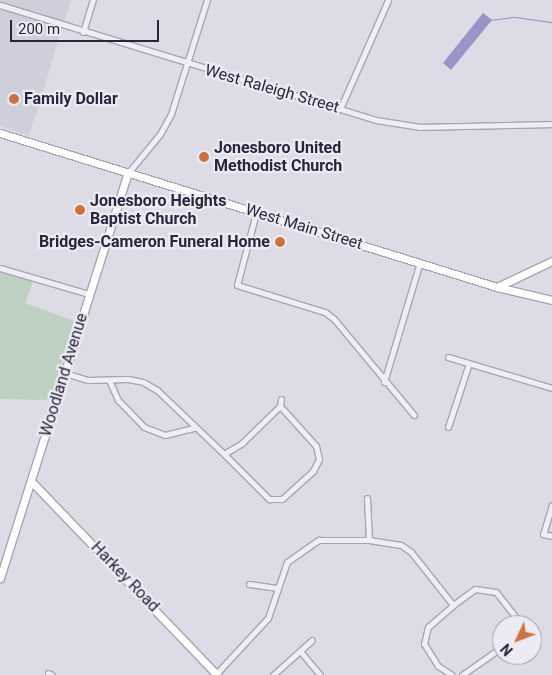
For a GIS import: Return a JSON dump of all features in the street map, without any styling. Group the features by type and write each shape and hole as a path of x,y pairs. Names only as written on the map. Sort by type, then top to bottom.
{"street":[{"path":"83,32 92,0"},
{"path":"128,173 160,134 170,116 207,0"},
{"path":"340,109 388,0"},
{"name":"West Raleigh Street","path":"0,5 83,32 340,109 420,127 552,124"},
{"name":"West Main Street","path":"0,133 256,213 420,261 497,287 552,300"},
{"name":"Woodland Avenue","path":"0,578 128,173"},
{"path":"256,213 237,285 325,312 347,333 384,382 414,415"},
{"path":"384,382 420,261"},
{"path":"497,287 552,261"},
{"path":"0,268 89,294"},
{"path":"448,357 552,388"},
{"path":"448,427 469,364"},
{"path":"65,373 88,380 143,382 157,390 193,428 224,454 269,499 282,499 313,471 319,459 316,446 280,406"},
{"path":"110,380 118,400 144,428 165,435 193,428"},
{"path":"224,454 242,443 280,406 281,398"},
{"name":"Harkey Road","path":"31,481 216,674"},
{"path":"367,498 369,540"},
{"path":"552,504 542,534 552,536"},
{"path":"216,674 268,618 287,562 311,543 327,538 395,543 406,548 453,605"},
{"path":"249,584 277,588"},
{"path":"452,675 445,674 428,653 424,644 428,626 475,589 496,592 509,607 512,615"},
{"path":"272,675 312,640"},
{"path":"300,651 320,675"},
{"path":"462,675 492,653"}],"shaded area":[{"path":"0,0 71,0 29,136 0,126"}],"green space":[{"path":"0,273 34,279 25,303 75,321 50,400 0,399"}],"water":[{"path":"483,13 492,20 451,70 443,63"}],"waterway":[{"path":"489,20 515,17 552,22"}],"place":[{"name":"Family Dollar","path":"14,99"},
{"name":"Jonesboro United Methodist Church","path":"204,157"},
{"name":"Jonesboro Heights Baptist Church","path":"80,210"},
{"name":"Bridges-Cameron Funeral Home","path":"280,242"}]}
